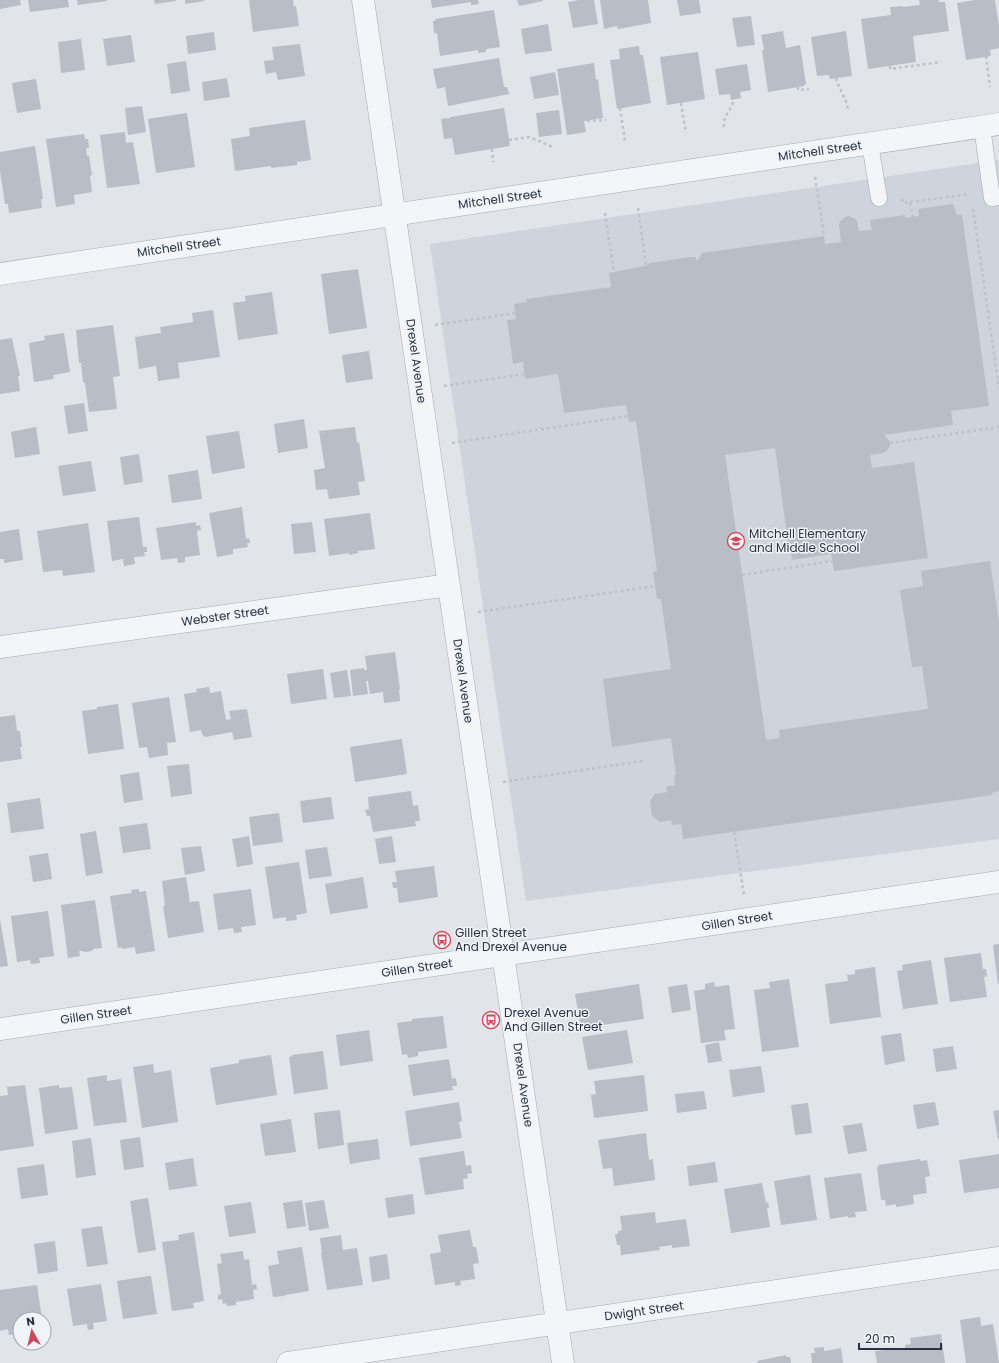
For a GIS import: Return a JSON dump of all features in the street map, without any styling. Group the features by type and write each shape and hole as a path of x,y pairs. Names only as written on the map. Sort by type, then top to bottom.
{"street":[{"name":"Drexel Avenue","path":"363,0 563,1363"},
{"name":"Mitchell Street","path":"0,274 990,125"},
{"name":"Webster Street","path":"0,647 449,585"},
{"name":"Gillen Street","path":"0,1029 999,882"},
{"name":"Dwight Street","path":"288,1363 999,1258"}],"lane":[{"path":"990,125 992,198 999,197"},
{"path":"870,144 880,198"}],"path":[{"path":"986,56 990,87"},
{"path":"890,66 890,69 941,62"},
{"path":"836,78 839,88 847,102 848,108"},
{"path":"798,87 798,90 810,88"},
{"path":"724,127 724,117 733,105 734,99"},
{"path":"681,103 686,133"},
{"path":"620,108 625,142"},
{"path":"587,121 606,120"},
{"path":"509,140 529,137 553,147"},
{"path":"492,149 493,162"},
{"path":"811,152 824,236"},
{"path":"902,197 903,204 970,194 999,388"},
{"path":"910,202 913,217"},
{"path":"638,208 646,265"},
{"path":"605,213 614,272"},
{"path":"411,329 516,313"},
{"path":"420,389 524,374"},
{"path":"428,446 628,416"},
{"path":"890,443 999,427"},
{"path":"742,575 832,561"},
{"path":"454,616 655,586"},
{"path":"479,786 643,761"},
{"path":"734,832 747,919"}],"shaded area":[{"name":"Mitchell Elementary and Middle School","path":"999,160 999,839 526,901 430,244"}],"building":[{"path":"0,0 20,0 21,5 0,9"},
{"path":"28,0 68,0 69,7 30,12"},
{"path":"77,0 107,0 107,1 78,5"},
{"path":"154,0 176,0 176,1 155,4"},
{"path":"185,0 204,0 204,1 185,4"},
{"path":"249,0 293,0 294,7 296,6 299,26 253,32"},
{"path":"431,0 478,0 479,4 471,5 471,2 432,8"},
{"path":"517,0 543,0 543,1 519,6"},
{"path":"594,0 598,24 573,28 568,2"},
{"path":"600,0 648,0 651,23 618,29 617,26 604,29"},
{"path":"677,0 699,0 701,13 680,16"},
{"path":"919,0 939,0 939,2 945,2 949,31 913,36 916,62 868,69 861,19 891,15 890,7 920,5"},
{"path":"975,0 995,0 999,26 999,48 990,50 991,56 966,60 957,3"},
{"path":"494,10 500,47 486,49 486,52 478,53 478,50 440,56 437,33 434,33 433,21 435,21 435,19"},
{"path":"751,16 755,45 737,47 732,18"},
{"path":"548,24 552,51 525,54 521,29"},
{"path":"783,31 786,48 800,45 806,84 804,86 768,92 761,35"},
{"path":"846,31 852,76 830,79 829,75 817,76 811,37"},
{"path":"214,32 216,50 188,54 186,36"},
{"path":"131,35 135,62 107,66 103,39"},
{"path":"81,39 85,70 61,73 58,42"},
{"path":"300,44 305,76 278,80 276,72 266,74 264,61 274,60 272,47"},
{"path":"639,46 640,55 643,55 651,103 617,109 610,60 620,59 619,49"},
{"path":"698,52 705,99 667,105 660,57"},
{"path":"499,58 504,87 507,87 509,94 448,106 445,87 437,89 433,69"},
{"path":"186,61 190,91 171,94 167,64"},
{"path":"594,63 596,80 598,79 603,118 584,121 586,132 567,135 557,69"},
{"path":"747,64 751,90 740,92 741,98 731,100 730,94 719,95 715,69"},
{"path":"555,72 559,95 534,99 530,77"},
{"path":"227,78 230,97 204,101 202,82"},
{"path":"36,79 41,109 17,113 12,83"},
{"path":"142,106 146,132 128,135 125,108"},
{"path":"504,108 510,146 455,155 452,138 444,139 441,119"},
{"path":"559,110 562,134 539,137 536,113"},
{"path":"187,113 195,167 156,173 148,119"},
{"path":"305,120 311,160 297,162 297,165 271,168 271,166 235,171 231,139 250,136 249,128"},
{"path":"125,132 126,143 133,142 140,184 107,188 100,135"},
{"path":"84,134 85,139 88,139 89,148 86,148 92,175 90,176 92,192 74,195 75,204 56,207 46,139"},
{"path":"35,146 43,199 41,199 42,208 9,213 8,204 5,204 0,171 0,152"},
{"path":"953,204 957,215 962,215 989,406 951,411 953,425 884,435 890,443 889,448 883,453 870,455 872,468 914,462 928,558 834,571 831,554 792,560 790,542 788,542 775,448 725,455 766,740 780,738 779,730 928,709 922,666 912,667 900,590 923,586 921,571 990,561 999,623 999,791 992,793 992,795 683,839 681,824 672,825 671,820 660,822 652,816 650,801 655,794 667,792 666,787 675,785 674,775 676,775 671,738 612,747 603,679 671,669 661,599 657,599 653,572 657,571 636,421 629,422 626,405 564,413 558,374 525,379 523,362 513,364 507,320 516,319 514,304 527,302 526,299 611,287 609,273 645,266 650,263 690,257 696,257 696,260 698,260 702,253 824,236 825,244 841,242 839,224 845,217 849,216 857,221 859,231 872,230 870,220 905,215 905,218 919,216 918,209"},
{"path":"358,269 367,328 329,334 321,274"},
{"path":"272,292 278,334 238,340 233,303 246,301 245,296"},
{"path":"213,310 220,357 178,363 180,378 158,381 156,366 139,369 135,337 161,333 160,327 193,322 192,313"},
{"path":"113,325 120,376 113,377 117,409 89,412 81,363 79,363 76,330"},
{"path":"64,333 70,372 53,375 54,379 34,382 29,343 45,340 44,336"},
{"path":"12,338 20,376 18,376 20,391 0,394 0,340"},
{"path":"369,351 373,379 346,383 342,355"},
{"path":"84,403 88,431 68,434 64,406"},
{"path":"304,419 308,448 278,453 274,424"},
{"path":"36,427 40,454 15,458 11,432"},
{"path":"355,427 357,443 359,442 365,481 358,482 360,495 329,499 327,489 316,490 314,470 325,468 319,431"},
{"path":"239,431 245,468 212,474 206,436"},
{"path":"139,454 143,482 124,485 120,457"},
{"path":"91,461 96,491 63,496 58,466"},
{"path":"198,470 202,499 172,503 168,475"},
{"path":"242,507 246,539 249,538 250,543 247,543 248,547 233,549 233,554 217,557 209,513"},
{"path":"370,513 375,549 358,551 358,553 349,555 349,553 329,556 324,519"},
{"path":"139,517 143,547 147,547 147,552 144,552 145,556 134,557 135,564 124,566 123,559 112,561 107,521"},
{"path":"196,522 196,526 200,525 201,530 197,531 200,555 185,557 185,562 178,563 177,558 161,560 156,528"},
{"path":"312,522 316,552 294,554 291,524"},
{"path":"88,523 95,572 63,576 62,570 43,572 37,531"},
{"path":"19,529 23,560 4,563 4,559 0,559 0,532"},
{"path":"395,652 400,689 400,701 384,703 383,692 370,694 368,681 366,681 368,694 353,696 350,670 364,668 364,670 367,670 365,656"},
{"path":"323,669 327,699 291,704 287,674"},
{"path":"347,670 351,696 334,698 330,673"},
{"path":"209,687 210,693 221,691 226,720 231,719 229,711 247,709 252,737 234,740 232,732 205,737 201,730 190,732 184,694 197,692 196,689"},
{"path":"169,697 176,742 167,743 168,755 149,758 147,747 139,748 132,703"},
{"path":"118,704 124,749 88,754 82,711"},
{"path":"15,715 17,731 20,731 22,759 0,762 0,717"},
{"path":"402,739 407,774 355,782 350,747"},
{"path":"189,764 192,794 171,797 167,766"},
{"path":"139,772 143,800 124,803 120,775"},
{"path":"411,791 413,806 418,805 420,821 415,821 416,826 373,832 370,816 367,816 365,810 369,809 368,797"},
{"path":"331,797 334,819 303,823 300,801"},
{"path":"40,798 44,829 11,833 7,803"},
{"path":"279,813 283,842 253,846 249,817"},
{"path":"147,823 151,849 123,853 119,827"},
{"path":"96,831 103,873 86,876 80,834"},
{"path":"249,836 253,864 237,867 232,839"},
{"path":"392,836 396,862 379,864 375,839"},
{"path":"201,846 205,871 185,875 181,848"},
{"path":"327,847 332,876 309,879 305,850"},
{"path":"48,853 52,879 33,882 29,856"},
{"path":"299,862 307,913 296,915 297,920 286,921 286,917 273,919 265,867"},
{"path":"434,866 438,897 399,903 397,888 393,888 392,882 397,882 395,871"},
{"path":"186,877 190,902 199,901 204,932 168,938 163,906 165,906 162,881"},
{"path":"363,877 368,908 330,914 325,884"},
{"path":"139,889 139,892 146,891 155,951 136,954 135,947 122,949 122,947 118,948 110,896 132,893 131,890"},
{"path":"251,889 256,925 241,927 242,932 234,933 233,928 218,930 213,894"},
{"path":"95,900 102,948 85,952 79,951 80,956 68,958 61,905"},
{"path":"48,911 54,956 39,958 40,963 31,964 30,960 17,962 11,916"},
{"path":"0,919 8,966 0,967"},
{"path":"999,944 999,984 998,984 993,945"},
{"path":"981,953 983,969 986,969 987,976 984,977 987,997 950,1002 944,958"},
{"path":"931,960 938,1004 903,1009 897,971 903,970 902,965"},
{"path":"875,967 881,1017 830,1024 825,984 848,981 847,975 855,974 855,970"},
{"path":"789,979 799,1047 762,1052 754,990 770,988 769,982"},
{"path":"714,982 715,987 729,985 735,1029 724,1030 726,1040 701,1043 694,991 705,989 705,984"},
{"path":"639,984 644,1019 581,1028 575,994"},
{"path":"687,984 691,1010 672,1013 668,987"},
{"path":"443,1016 447,1048 418,1052 418,1056 408,1058 407,1054 402,1055 397,1023 412,1021 412,1019"},
{"path":"369,1030 373,1061 340,1066 336,1035"},
{"path":"627,1030 633,1063 588,1070 582,1037"},
{"path":"901,1033 905,1061 885,1065 881,1036"},
{"path":"719,1042 722,1061 708,1063 705,1045"},
{"path":"953,1046 957,1069 936,1072 933,1049"},
{"path":"323,1051 328,1089 294,1094 289,1057 292,1055"},
{"path":"271,1055 277,1095 216,1105 210,1068 239,1063 239,1060"},
{"path":"449,1059 452,1079 456,1078 457,1086 452,1086 453,1090 413,1096 408,1065"},
{"path":"153,1064 154,1073 171,1070 178,1122 142,1128 133,1067"},
{"path":"761,1066 765,1092 733,1097 729,1070"},
{"path":"107,1075 107,1081 121,1079 127,1122 94,1126 87,1078"},
{"path":"644,1075 648,1111 594,1118 591,1095 596,1094 594,1081"},
{"path":"25,1085 34,1146 0,1151 0,1096 8,1095 7,1087"},
{"path":"59,1085 59,1088 72,1087 78,1129 45,1134 39,1088"},
{"path":"704,1091 707,1109 677,1113 675,1094"},
{"path":"459,1102 462,1121 459,1122 462,1138 410,1146 405,1111"},
{"path":"935,1102 939,1125 917,1129 913,1105"},
{"path":"808,1103 812,1133 795,1135 791,1105"},
{"path":"340,1110 344,1145 318,1149 314,1113"},
{"path":"999,1110 999,1138 998,1139 993,1111"},
{"path":"291,1119 296,1152 265,1156 260,1124"},
{"path":"862,1123 867,1151 848,1154 843,1126"},
{"path":"646,1133 649,1160 653,1159 655,1180 614,1186 612,1168 603,1169 598,1140"},
{"path":"140,1137 144,1167 124,1170 120,1140"},
{"path":"91,1138 96,1175 76,1178 72,1141"},
{"path":"378,1139 380,1159 350,1164 347,1143"},
{"path":"464,1151 466,1166 471,1165 472,1173 467,1174 468,1178 463,1179 464,1189 425,1195 419,1158"},
{"path":"999,1154 999,1188 964,1193 959,1160"},
{"path":"193,1158 197,1186 169,1190 165,1163"},
{"path":"920,1159 921,1161 927,1160 930,1176 925,1177 927,1193 913,1195 914,1204 896,1207 896,1204 886,1206 885,1200 881,1200 878,1165"},
{"path":"715,1162 718,1182 689,1186 687,1166"},
{"path":"44,1164 48,1195 21,1199 17,1168"},
{"path":"861,1173 867,1211 855,1212 856,1217 848,1218 848,1216 830,1219 824,1178"},
{"path":"810,1175 817,1220 781,1225 774,1181"},
{"path":"762,1183 766,1203 768,1202 769,1208 767,1208 770,1227 731,1233 724,1189"},
{"path":"413,1194 415,1214 388,1218 385,1198"},
{"path":"148,1198 156,1250 138,1253 130,1201"},
{"path":"302,1200 306,1226 287,1229 283,1203"},
{"path":"324,1200 329,1228 309,1231 305,1203"},
{"path":"251,1202 256,1233 229,1237 224,1206"},
{"path":"655,1212 656,1223 686,1219 690,1246 672,1248 672,1245 659,1247 660,1250 621,1255 620,1245 617,1245 615,1234 618,1234 618,1231 622,1230 620,1216"},
{"path":"102,1226 108,1264 87,1267 81,1229"},
{"path":"470,1230 473,1247 476,1247 479,1263 473,1264 475,1279 460,1281 461,1285 455,1286 455,1282 435,1285 430,1254 441,1252 438,1235"},
{"path":"194,1232 204,1301 193,1303 194,1308 172,1311 162,1242 179,1240 178,1235"},
{"path":"341,1235 343,1250 357,1248 363,1285 327,1290 320,1238"},
{"path":"55,1241 58,1271 38,1274 34,1244"},
{"path":"302,1247 309,1291 273,1297 268,1266 279,1264 277,1251"},
{"path":"243,1251 244,1260 249,1259 252,1285 256,1284 257,1289 253,1290 254,1299 236,1302 236,1305 227,1306 226,1303 223,1304 222,1299 218,1300 218,1295 221,1294 217,1264 222,1263 220,1254"},
{"path":"387,1254 390,1279 372,1282 369,1257"},
{"path":"151,1276 157,1314 123,1319 117,1281"},
{"path":"101,1284 107,1321 93,1323 94,1329 88,1330 87,1324 73,1326 67,1289"},
{"path":"37,1285 41,1311 12,1311 12,1334 9,1335 8,1329 0,1331 0,1290"},
{"path":"980,1317 981,1326 993,1324 999,1363 966,1363 960,1320"},
{"path":"941,1334 945,1363 877,1363 875,1351 905,1348 905,1345 911,1344 910,1338"},
{"path":"824,1347 824,1351 841,1348 843,1363 812,1363 811,1353 815,1353 814,1348"},
{"path":"786,1355 786,1357 790,1357 791,1363 758,1363 757,1361"}],"place":[{"name":"Mitchell Elementary and Middle School","path":"736,541"},
{"name":"Gillen Street And Drexel Avenue","path":"442,940"},
{"name":"Drexel Avenue And Gillen Street","path":"491,1020"}]}
